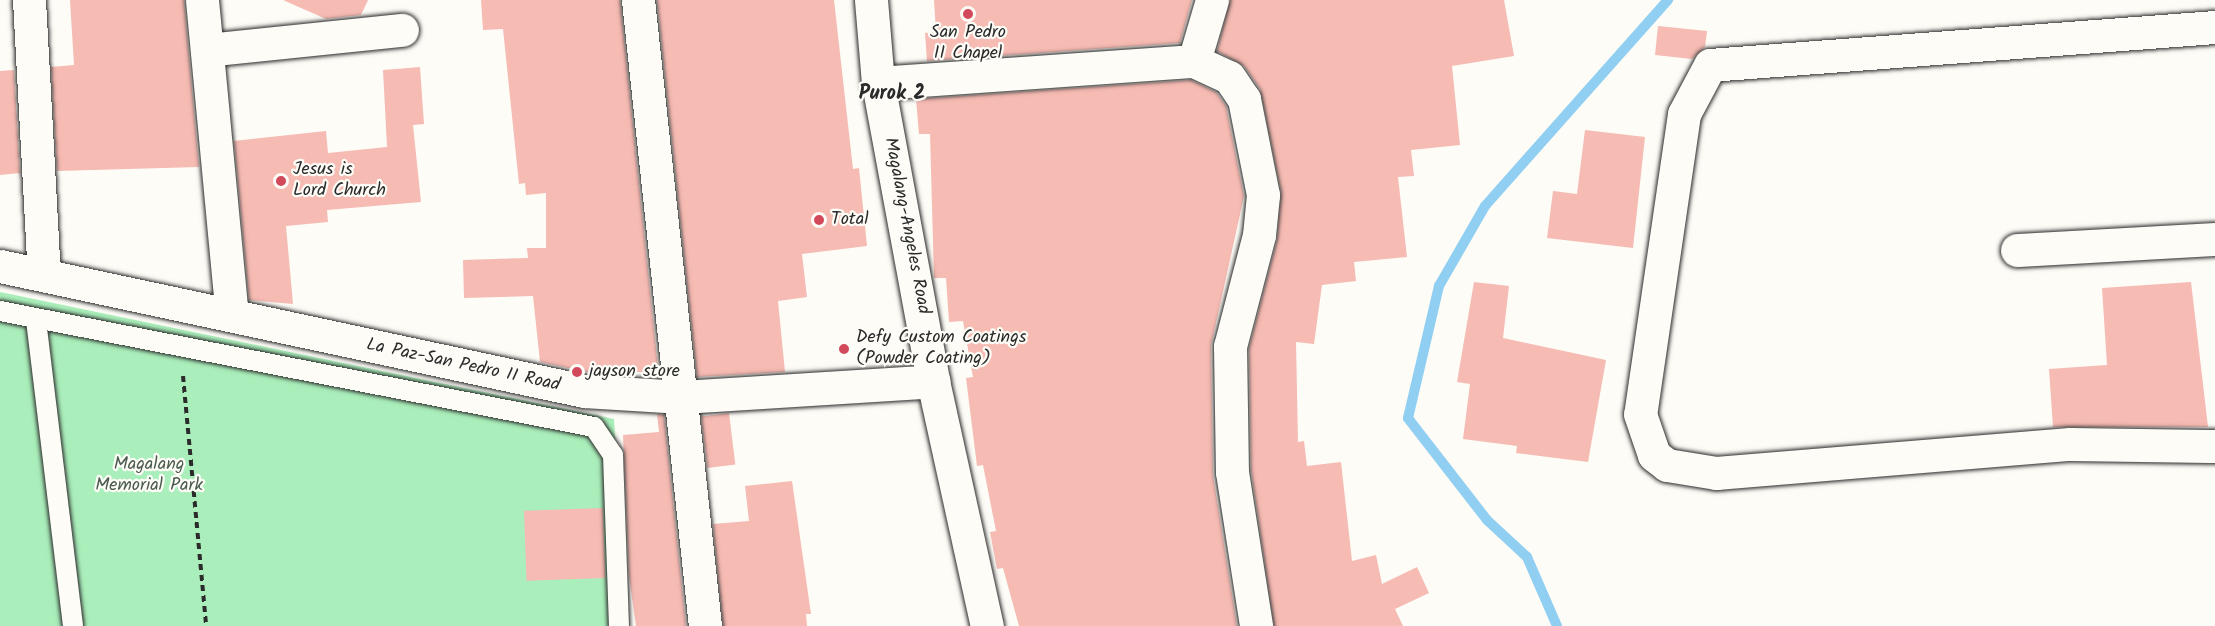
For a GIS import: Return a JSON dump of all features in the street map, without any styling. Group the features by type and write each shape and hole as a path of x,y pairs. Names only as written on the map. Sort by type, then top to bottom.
{"street":[{"path":"29,0 44,274"},
{"path":"202,0 232,315"},
{"path":"638,0 705,626"},
{"name":"Magalang-Angeles Road","path":"871,0 878,83 933,381 987,626"},
{"path":"1194,61 1212,0"},
{"path":"2215,27 1710,65 1684,114 1640,414 1654,455 1667,465 1716,473 2070,444 2215,446"},
{"path":"207,50 402,30"},
{"path":"878,83 1194,61 1229,77 1244,99 1261,175 1259,235 1230,346 1232,472 1256,626"},
{"path":"2017,250 2215,239"},
{"name":"La Paz-San Pedro II Road","path":"0,266 525,381 584,391 682,397 933,381"}],"lane":[{"path":"0,311 36,320 180,343 594,427 613,455 619,626"},
{"path":"36,320 73,626"}],"path":[{"path":"180,343 206,626"}],"green space":[{"name":"Magalang Memorial Park","path":"0,292 614,419 627,626 0,626"}],"building":[{"path":"70,0 184,0 199,167 57,171 51,67 74,65"},
{"path":"283,0 368,0 361,15 326,19"},
{"path":"481,0 620,0 659,377 653,372 587,372 540,362 533,296 464,298 463,260 528,258 527,248 546,248 546,193 526,195 525,183 519,184 503,29 483,30"},
{"path":"657,0 834,0 853,169 859,168 867,246 802,254 807,297 778,301 785,372 697,377"},
{"path":"934,0 1192,0 1180,43 927,61 925,33 936,32"},
{"path":"1230,0 1504,0 1514,56 1452,66 1460,145 1411,150 1414,176 1398,177 1407,257 1354,262 1356,281 1322,285 1314,344 1296,342 1298,442 1304,441 1307,466 1341,462 1352,561 1376,555 1382,584 1417,567 1429,593 1395,609 1403,626 1274,626 1251,470 1249,348 1277,240 1281,192 1260,89 1244,66 1217,51"},
{"path":"1658,26 1707,31 1705,47 1692,59 1655,55"},
{"path":"420,67 424,124 413,125 421,202 327,210 328,222 286,226 293,304 249,300 234,141 326,131 328,153 387,147 383,70"},
{"path":"14,70 20,173 0,175 0,71"},
{"path":"1191,80 1216,92 1226,106 1244,196 1211,346 1213,475 1237,626 1019,626 1003,568 997,569 990,532 996,531 983,465 977,466 966,378 973,377 963,321 949,322 946,278 934,278 930,134 919,134 916,99"},
{"path":"1585,130 1645,137 1633,248 1547,238 1553,191 1577,194"},
{"path":"1474,282 1509,286 1503,338 1606,360 1588,462 1516,453 1517,446 1463,439 1470,384 1457,382"},
{"path":"2191,282 2208,427 2053,427 2049,369 2107,365 2102,288"},
{"path":"729,413 735,465 708,468 701,416"},
{"path":"657,414 664,415 686,626 636,626 629,576 623,435 659,432"},
{"path":"792,481 811,614 806,614 807,626 723,626 713,524 749,521 745,486"},
{"path":"603,508 605,578 526,581 524,511"}],"waterway":[{"path":"1557,626 1527,557 1487,520 1408,418 1439,286 1485,206 1668,0"}],"place":[{"name":"San Pedro II Chapel","path":"968,14"},
{"name":"Jesus is Lord Church","path":"281,181"},
{"name":"Total","path":"819,220"},
{"name":"Defy Custom Coatings (Powder Coating)","path":"844,349"},
{"name":"jayson store","path":"577,372"}],"district":[{"name":"Purok 2","path":"892,94"}]}
